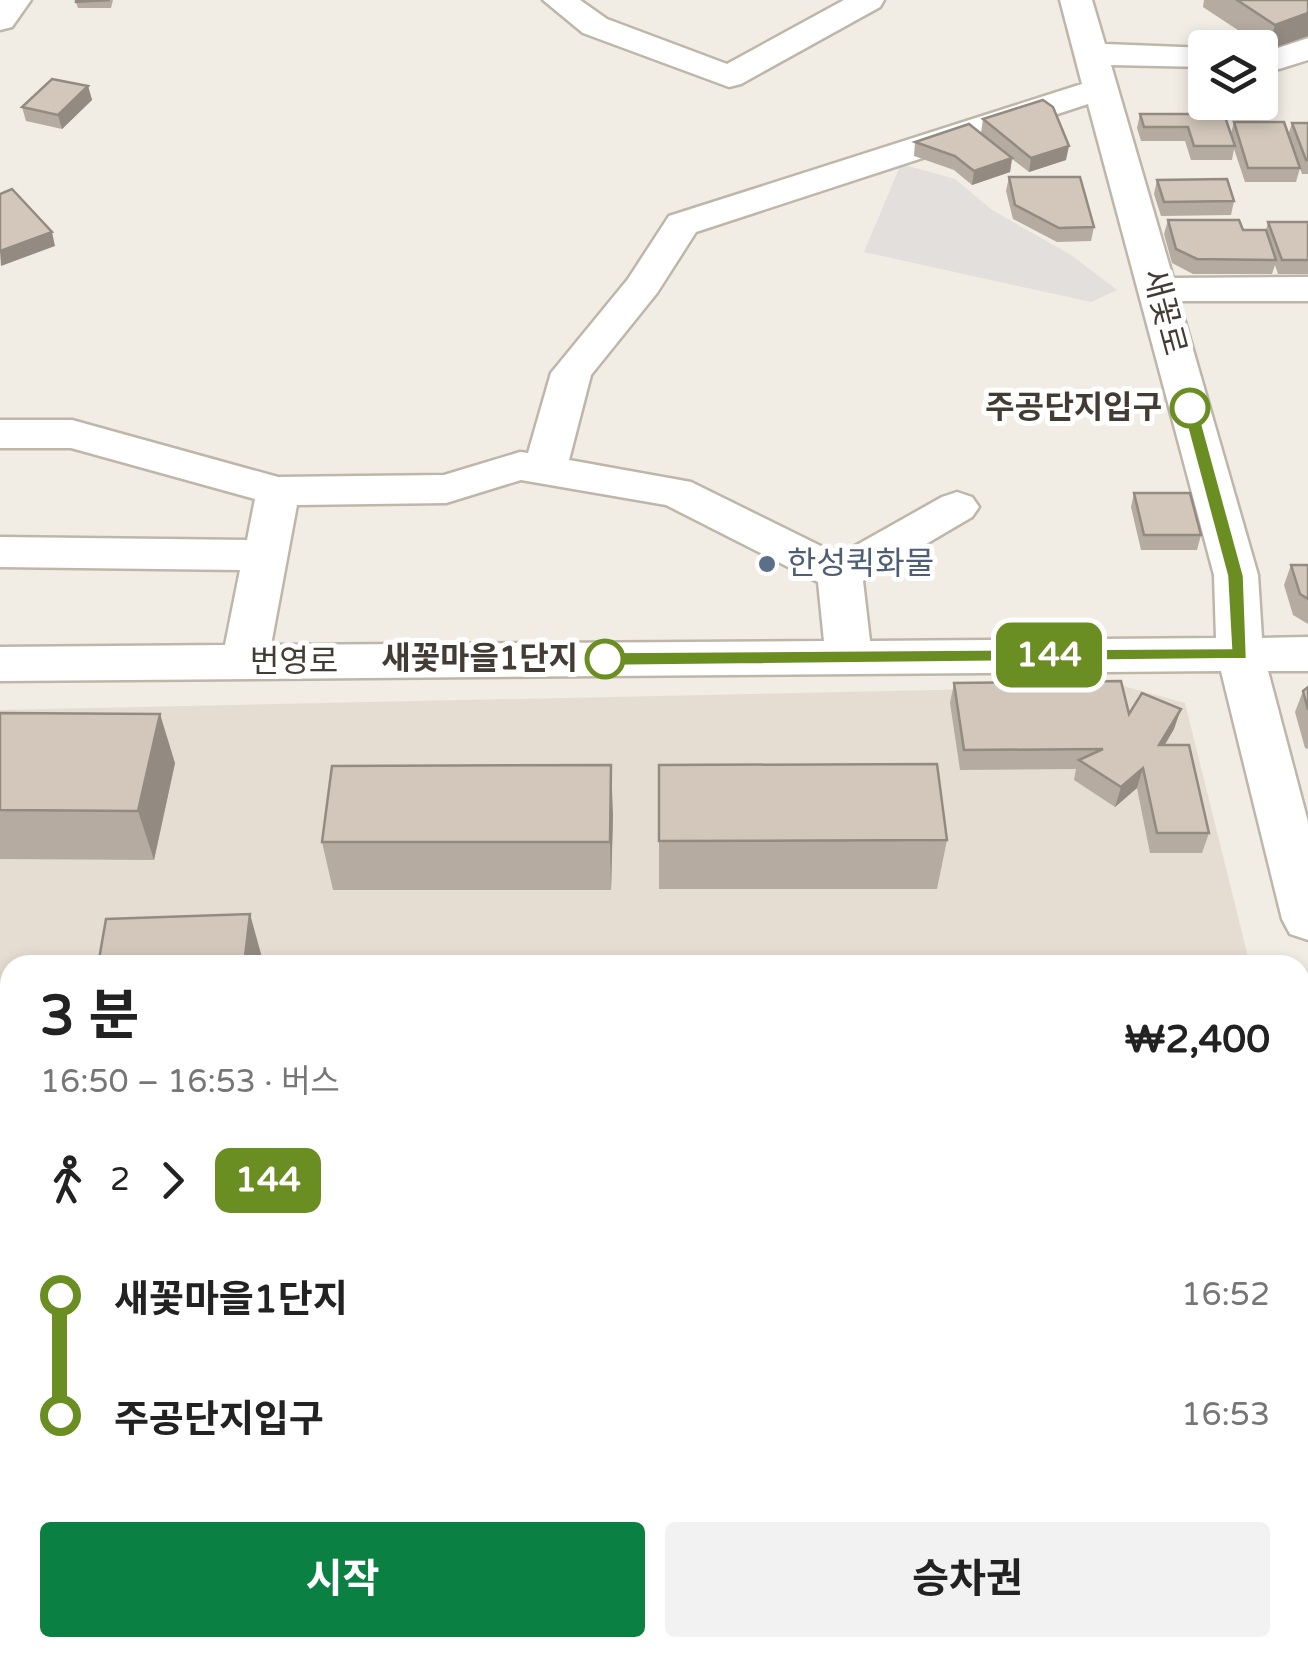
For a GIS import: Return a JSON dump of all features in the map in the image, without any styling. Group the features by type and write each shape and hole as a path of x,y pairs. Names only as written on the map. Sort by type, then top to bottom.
{"street":[{"path":"0,20 15,0"},
{"path":"559,0 595,26 729,78 868,0"},
{"name":"새꽃로","path":"1076,0 1236,576 1240,654 1308,918"},
{"path":"1282,55 1308,80"},
{"path":"545,470 571,372 642,284 682,224 1095,72 1188,59"},
{"path":"1158,290 1308,289"},
{"path":"0,434 72,434 278,490 446,489 520,466 545,470 676,492 840,574"},
{"path":"245,662 278,490"},
{"path":"840,574 957,507"},
{"path":"0,552 264,555"},
{"path":"840,574 849,657"},
{"name":"번영로","path":"0,664 1308,654"}],"shaded area":[{"path":"901,164 955,179 992,210 1071,255 1117,290 1091,302 864,252"},
{"path":"1123,686 1185,703 1248,955 0,955 0,710"}],"building":[{"path":"1237,0 1308,0 1308,13 1275,25"},
{"path":"52,79 88,86 58,115 22,107"},
{"path":"1043,100 1053,107 1069,146 1031,158 983,119"},
{"path":"1140,114 1188,114 1188,120 1226,120 1235,146 1194,146 1188,127 1144,127"},
{"path":"1234,122 1284,122 1300,168 1248,168"},
{"path":"1292,123 1308,123 1308,160 1306,160"},
{"path":"969,124 1012,158 974,171 955,156 915,142"},
{"path":"1009,177 1080,177 1094,227 1059,228 1015,205"},
{"path":"1227,179 1234,201 1164,202 1157,180"},
{"path":"12,189 52,232 0,251 0,194"},
{"path":"1168,220 1239,220 1243,230 1266,230 1276,260 1197,259 1176,249"},
{"path":"1268,222 1308,222 1308,260 1282,260"},
{"path":"1134,493 1190,493 1201,535 1144,535"},
{"path":"1291,565 1308,565 1308,599 1300,594"},
{"path":"1121,681 1129,714 1142,693 1181,709 1159,745 1189,745 1209,833 1157,833 1143,768 1121,787 1079,760 1103,749 964,750 954,683"},
{"path":"0,713 160,714 138,811 0,810"},
{"path":"937,764 947,840 659,841 659,765"},
{"path":"611,765 610,842 322,842 332,766"},
{"path":"250,914 245,955 100,955 106,919"}],"bus line":[{"name":"144","path":"605,659 1240,654 1236,576 1190,408"}],"place":[{"name":"주공단지입구","path":"1190,408"},
{"name":"한성퀵화물","path":"767,564"},
{"name":"새꽃마을1단지","path":"605,659"}]}
